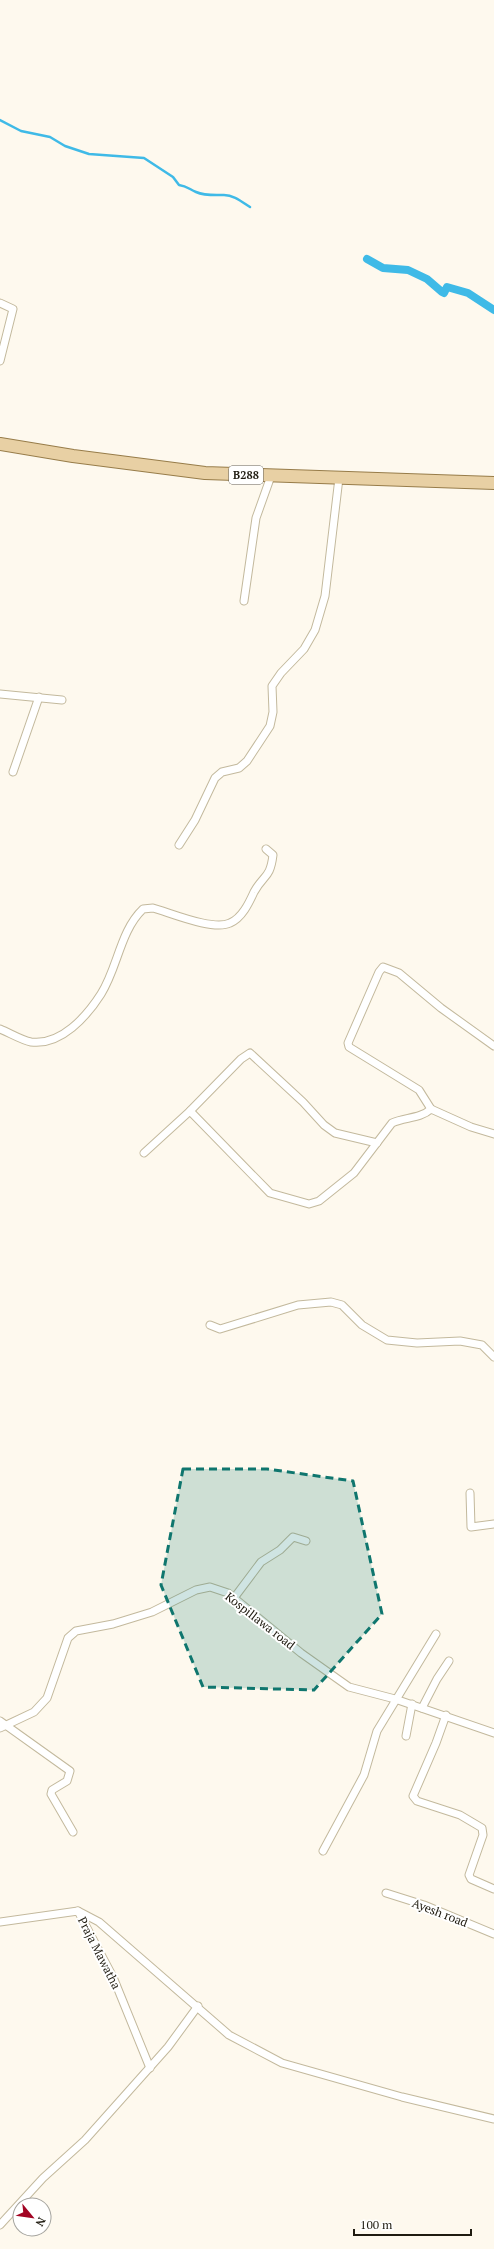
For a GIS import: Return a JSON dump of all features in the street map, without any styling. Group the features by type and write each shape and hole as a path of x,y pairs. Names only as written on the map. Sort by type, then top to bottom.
{"main road":[{"name":"B288","path":"0,444 73,456 205,473 494,483"}],"street":[{"path":"0,303 13,309 0,361"},
{"path":"244,601 256,518 271,476"},
{"path":"179,845 195,820 215,778 222,772 239,768 247,761 270,726 273,712 272,686 281,673 304,649 315,630 325,596 339,478"},
{"path":"0,694 62,700"},
{"path":"13,772 39,697"},
{"path":"0,1029 31,1042 50,1041 73,1028 102,993 133,922 143,909 153,908 215,925 231,923 243,912 256,889 270,872 273,855 266,849"},
{"path":"494,1046 441,1008 399,973 383,967 379,972 348,1042 349,1046 419,1090 431,1110 471,1127 494,1134"},
{"path":"144,1153 190,1111 241,1059 250,1053 303,1102 324,1125 335,1133 377,1143"},
{"path":"190,1111 270,1193 310,1204 319,1201 354,1173 392,1123 425,1114 431,1110"},
{"path":"210,1326 220,1329 298,1305 331,1302 342,1304 362,1325 387,1340 417,1343 460,1341 482,1345 494,1357"},
{"path":"470,1493 471,1527 494,1524"},
{"path":"234,1598 260,1562 280,1550 293,1537 306,1541"},
{"name":"Kospillawa road","path":"3,1727 34,1712 47,1698 68,1638 76,1631 113,1624 152,1612 196,1590 210,1587 228,1593 301,1653 349,1687 412,1704 494,1733"},
{"path":"323,1851 364,1774 377,1731 395,1699 436,1634"},
{"path":"422,1708 437,1680 449,1662"},
{"path":"406,1736 412,1704"},
{"path":"446,1715 436,1743 413,1796 417,1801 460,1815 482,1828 483,1835 469,1875 471,1879 494,1889"},
{"path":"0,1721 3,1727 70,1771 67,1781 52,1790 51,1794 73,1832"},
{"name":"Ayesh road","path":"386,1893 424,1905 494,1934"},
{"path":"78,1911 99,1922 230,2035 282,2063 402,2097 494,2119"},
{"name":"Praja Mawatha","path":"0,1922 78,1911 113,1977 150,2068"},
{"path":"0,2225 43,2178 85,2140 168,2047 198,2006"}],"highlighted area":[{"path":"183,1469 267,1469 353,1481 382,1614 314,1690 203,1687 161,1585"}],"waterway":[{"path":"0,120 21,131 50,137 65,146 89,154 144,158 173,177 179,185 203,194 231,196 250,207"},
{"path":"367,259 383,268 408,270 427,279 444,293 447,287 468,293 494,310"}]}
